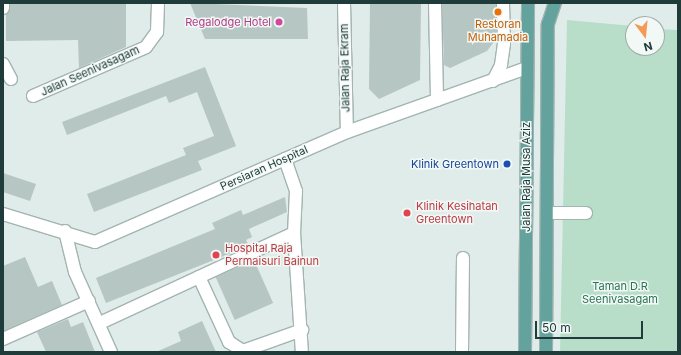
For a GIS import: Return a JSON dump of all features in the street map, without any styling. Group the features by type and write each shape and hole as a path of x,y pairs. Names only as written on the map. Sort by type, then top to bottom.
{"main road":[{"name":"Jalan Raja Musa Aziz","path":"525,352 528,3"},
{"name":"Jalan Raja Musa Aziz","path":"546,352 548,24 555,3"}],"street":[{"path":"3,3 3,8"},
{"name":"Jalan Seenivasagam","path":"34,96 146,47 157,32 158,3"},
{"name":"Jalan Raja Ekram","path":"344,3 347,132"},
{"path":"435,3 437,100"},
{"path":"493,81 501,65 504,44 503,3"},
{"path":"3,64 11,79"},
{"name":"Persiaran Hospital","path":"3,214 65,231 94,242 347,132 527,68"},
{"path":"285,159 296,190 294,233 302,330 302,352"},
{"path":"547,213 586,212"},
{"path":"65,231 75,272 100,323 111,352"},
{"path":"100,323 294,233"},
{"path":"462,352 463,258"},
{"path":"199,277 229,342 243,351 302,330"},
{"path":"3,339 89,301"}],"green space":[{"name":"Taman D.R Seenivasagam","path":"567,20 625,25 625,56 665,56 665,29 678,30 678,352 560,352"}],"building":[{"path":"10,3 126,3 126,47 79,68 78,40 6,41 6,15"},
{"path":"190,3 307,8 308,39 205,39"},
{"path":"370,3 421,3 420,80 379,99 369,89"},
{"path":"442,3 496,3 496,39 487,51 450,68 444,65"},
{"path":"205,67 236,146 198,161 202,170 94,212 87,194 186,155 183,148 214,136 197,92 169,103 166,96 67,135 62,122"},
{"path":"3,173 36,184 30,201 3,192"},
{"path":"285,197 287,212 249,229 252,237 246,240 249,246 106,303 96,278 215,229 212,223 241,210 243,215"},
{"path":"25,257 38,287 52,281 62,305 3,331 3,266"},
{"path":"254,260 273,303 235,320 216,277"},
{"path":"68,319 71,327 83,322 95,352 46,352 37,332"},
{"path":"202,321 216,352 156,352 181,341 178,332"}],"place":[{"name":"Restoran Muhamadia","path":"498,12"},
{"name":"Regalodge Hotel","path":"279,22"},
{"name":"Klinik Greentown","path":"507,164"},
{"name":"Klinik Kesihatan Greentown","path":"407,213"},
{"name":"Hospital Raja Permaisuri Bainun","path":"216,255"}]}
